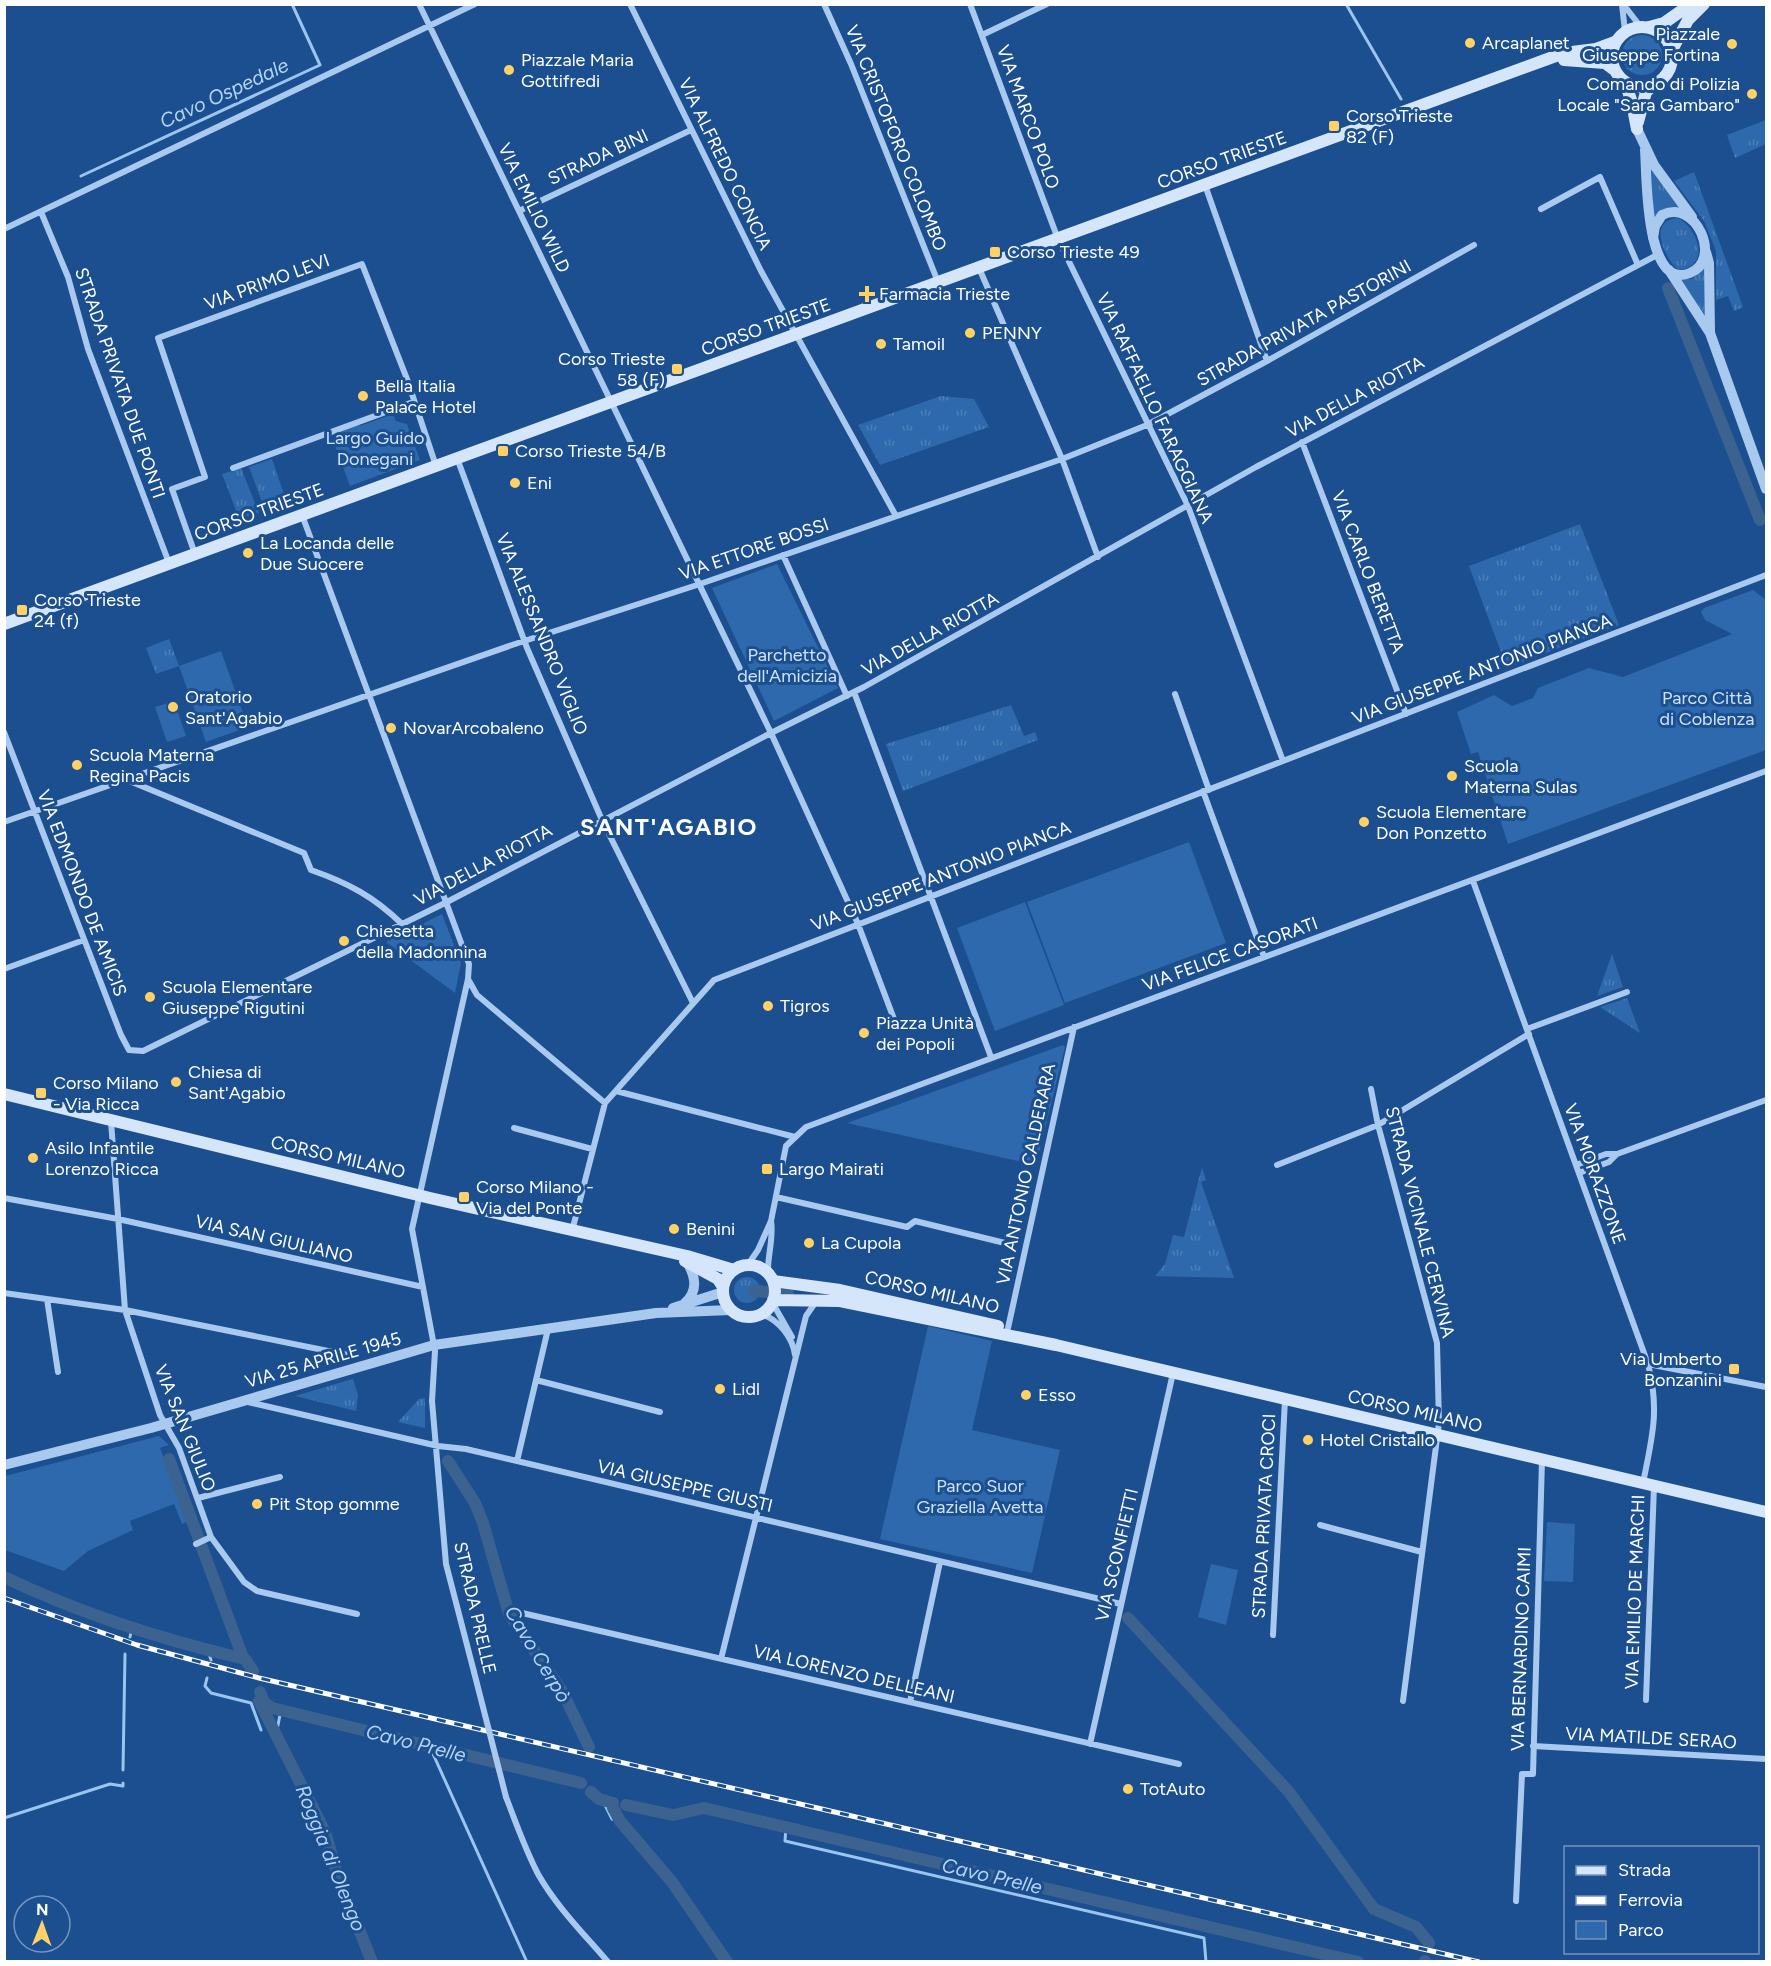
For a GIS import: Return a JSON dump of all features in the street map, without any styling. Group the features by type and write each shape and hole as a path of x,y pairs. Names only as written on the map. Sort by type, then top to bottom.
{"main road":[{"path":"1653,85 1634,86 1625,82 1613,69 1611,60 1615,42 1625,31 1664,23 1690,4"},
{"path":"1637,129 1646,92 1665,76 1670,68 1672,50 1688,20 1704,4"},
{"path":"1644,26 1664,35 1672,50"},
{"name":"CORSO TRIESTE","path":"4,624 1564,53 1596,50 1615,42"},
{"name":"CORSO TRIESTE","path":"1539,63 1575,59 1605,63 1613,69"},
{"path":"1625,82 1637,129"},
{"name":"CORSO MILANO","path":"4,1094 418,1195 714,1263 734,1270"},
{"name":"CORSO MILANO","path":"664,1251 718,1278 723,1289"},
{"path":"747,1266 760,1268 770,1278 772,1301 760,1314 746,1317 731,1310 723,1289 734,1270 747,1266"},
{"name":"CORSO MILANO","path":"770,1278 797,1285 840,1290 1008,1328 1056,1345"},
{"path":"840,1301 845,1298 1006,1331 1008,1328"},
{"name":"CORSO MILANO","path":"772,1301 840,1301 1056,1345 1767,1512"}],"street":[{"name":"VIA EMILIO WILD","path":"419,4 612,402 697,585 771,733 858,924 894,1019"},
{"path":"4,229 475,4"},
{"name":"VIA ALFREDO CONCIA","path":"630,4 691,130 796,335 896,516"},
{"name":"VIA CRISTOFORO COLOMBO","path":"824,4 851,64 938,283"},
{"name":"VIA MARCO POLO","path":"970,4 1058,239"},
{"path":"982,35 1047,4"},
{"path":"1622,4 1644,26"},
{"path":"1622,4 1625,31"},
{"path":"1637,129 1645,150 1666,184 1701,232 1709,263 1710,333"},
{"name":"STRADA BINI","path":"519,211 691,130"},
{"path":"1645,150 1650,224 1657,255 1710,333 1767,489"},
{"path":"1541,209 1600,177 1638,266"},
{"path":"1205,185 1268,361"},
{"name":"STRADA PRIVATA DUE PONTI","path":"41,212 68,277 88,349 170,564"},
{"path":"1653,238 1658,220 1668,212 1681,212 1693,219"},
{"name":"VIA RAFFAELLO FARAGGIANA","path":"1058,239 1188,506 1283,761"},
{"name":"STRADA PRIVATA PASTORINI","path":"1147,425 1268,361 1474,245"},
{"path":"1667,267 1678,274 1692,273 1702,263 1705,250"},
{"name":"VIA DELLA RIOTTA","path":"143,1051 445,903 854,692 1302,442 1657,255"},
{"name":"VIA PRIMO LEVI","path":"195,554 172,489 205,477 158,338 362,264 407,379 413,402"},
{"path":"979,268 1062,459 1098,557"},
{"path":"233,468 413,402 436,466"},
{"name":"VIA ETTORE BOSSI","path":"4,822 525,641 697,585 1062,459 1147,425"},
{"name":"VIA CARLO BERETTA","path":"1302,442 1406,714"},
{"name":"VIA ALESSANDRO VIGLIO","path":"458,458 525,641 602,820 693,1003"},
{"path":"302,515 469,964 468,979 477,995 604,1105 572,1231"},
{"path":"783,555 846,696"},
{"name":"VIA GIUSEPPE ANTONIO PIANCA","path":"604,1105 714,980 1767,576"},
{"path":"854,692 992,1058"},
{"path":"1175,694 1264,957"},
{"name":"VIA EDMONDO DE AMICIS","path":"4,732 129,1050 143,1051"},
{"name":"VIA FELICE CASORATI","path":"795,1137 806,1127 833,1116 1766,773"},
{"path":"127,780 304,852 311,870 351,884 380,904 402,924"},
{"name":"VIA MORAZZONE","path":"1473,880 1648,1364 1655,1390 1656,1413 1649,1484"},
{"path":"4,969 84,940"},
{"name":"STRADA PRELLE","path":"468,979 412,1229 434,1345 432,1401 438,1446 446,1564 506,1797 523,1844 545,1885 609,1962"},
{"path":"1277,1165 1378,1125 1528,1031 1627,992"},
{"name":"VIA ANTONIO CALDERARA","path":"1008,1328 1074,1027"},
{"name":"STRADA VICINALE CERVINA","path":"1371,1089 1378,1125 1437,1343 1437,1434 1403,1701"},
{"path":"616,1091 795,1137"},
{"path":"1576,1165 1606,1154 1617,1154 1767,1100"},
{"name":"VIA SAN GIULIO","path":"111,1121 125,1310 164,1424 172,1432 211,1537 244,1582 257,1591 357,1614"},
{"path":"514,1128 592,1149"},
{"path":"747,1266 758,1250 771,1221 786,1146 795,1137"},
{"path":"1579,1173 1609,1162 1617,1154"},
{"path":"776,1197 907,1227 915,1221 1009,1244"},
{"name":"VIA SAN GIULIANO","path":"4,1198 118,1219 423,1287"},
{"path":"770,1278 768,1250 773,1231 771,1221"},
{"path":"684,1304 693,1296 695,1284 687,1262"},
{"name":"VIA 25 APRILE 1945","path":"656,1313 707,1297 723,1289"},
{"path":"4,1293 125,1310 348,1355"},
{"path":"47,1299 58,1372"},
{"path":"772,1301 796,1355"},
{"path":"721,1659 806,1316 818,1301"},
{"name":"VIA 25 APRILE 1945","path":"4,1465 151,1428 434,1345 656,1313 731,1310"},
{"path":"760,1314 779,1321"},
{"path":"517,1461 548,1329"},
{"path":"1648,1364 1767,1388"},
{"name":"VIA SCONFIETTI","path":"1090,1744 1174,1372"},
{"path":"536,1380 660,1412"},
{"name":"STRADA PRIVATA CROCI","path":"1274,1635 1285,1398"},
{"name":"VIA GIUSEPPE GIUSTI","path":"242,1401 438,1446 466,1449 1121,1605"},
{"name":"VIA BERNARDINO CAIMI","path":"1516,1901 1522,1774 1533,1774 1542,1459"},
{"path":"198,1498 280,1477"},
{"name":"VIA EMILIO DE MARCHI","path":"1646,1700 1649,1484"},
{"path":"1320,1525 1422,1552"},
{"path":"196,1544 211,1537"},
{"path":"910,1702 940,1562"},
{"name":"VIA LORENZO DELLEANI","path":"522,1613 1179,1764"},
{"name":"VIA MATILDE SERAO","path":"1533,1746 1767,1759"}],"green space":[{"path":"1642,35 1650,36 1656,41 1661,47 1661,63 1656,69 1650,74 1642,75 1634,74 1628,69 1623,63 1622,55 1623,47 1628,41 1634,36"},
{"path":"1766,120 1766,144 1735,158 1727,135"},
{"path":"1649,163 1683,210 1667,208 1653,221 1652,185"},
{"path":"1694,172 1743,307 1734,311 1728,296 1716,300 1716,251 1704,221 1674,181"},
{"path":"1678,218 1692,230 1696,238 1698,255 1695,262 1678,270 1668,257 1661,240 1661,232 1663,225 1669,220"},
{"path":"1706,266 1708,324 1676,277 1692,279"},
{"path":"941,396 974,399 989,427 880,465 858,425"},
{"name":"Largo Guido Donegani","path":"393,414 396,421 407,424 420,460 350,486 333,440 340,438 337,431 358,423 360,426"},
{"path":"272,459 288,506 266,513 249,467"},
{"path":"241,468 259,513 239,518 222,474"},
{"path":"1580,524 1619,625 1507,668 1469,566"},
{"name":"Parchetto dell'Amicizia","path":"777,564 838,688 774,721 712,588"},
{"name":"Parco Città di Coblenza","path":"1753,590 1766,600 1766,750 1508,844 1478,752 1471,754 1457,712 1494,695 1512,706 1533,698 1538,688 1589,668 1623,677 1732,634 1705,620 1701,612 1704,608"},
{"path":"169,639 179,666 156,674 146,648"},
{"path":"221,651 248,727 206,742 179,666"},
{"path":"174,701 186,736 167,742 155,707"},
{"path":"1011,705 1024,736 1035,732 1038,740 903,791 886,744"},
{"path":"1189,842 1226,943 1065,1003 1027,902"},
{"path":"1025,902 1064,1005 995,1031 957,928"},
{"path":"442,914 461,963 455,993 386,942"},
{"path":"1612,954 1623,987 1597,996"},
{"path":"1627,998 1640,1033 1600,1007"},
{"path":"1063,1045 1065,1047 1036,1165 847,1123"},
{"path":"1202,1167 1206,1180 1201,1182 1234,1278 1155,1276 1165,1264 1173,1235 1184,1237"},
{"path":"747,1277 756,1281 760,1290 756,1299 747,1303 738,1299 734,1290 738,1281"},
{"name":"Parco Suor Graziella Avetta","path":"928,1326 992,1341 972,1430 1060,1450 1032,1573 880,1539"},
{"path":"353,1379 358,1395 356,1411 295,1396"},
{"path":"425,1398 425,1428 398,1422 419,1399"},
{"path":"159,1436 169,1445 160,1448 188,1521 182,1524 174,1504 130,1521 133,1530 88,1551 64,1571 5,1550 5,1476"},
{"path":"1547,1522 1575,1524 1573,1582 1544,1581"},
{"path":"1211,1564 1238,1570 1226,1625 1198,1617"}],"waterway":[{"name":"Cavo Ospedale","path":"81,176 320,65 292,4"},
{"path":"1346,4 1401,99"},
{"path":"1668,288 1760,520"},
{"path":"754,1291 788,1293"},
{"name":"Roggia di Olengo","path":"169,1459 242,1655"},
{"name":"Cavo Cerpò","path":"448,1461 475,1503 483,1523 509,1614 562,1691 589,1747"},
{"name":"Cavo Prelle","path":"4,1577 63,1603 123,1625 245,1659 253,1671"},
{"path":"1128,1618 1289,1792 1374,1909 1416,1927 1429,1943"},
{"path":"130,1637 132,1628"},
{"path":"208,1650 211,1660"},
{"path":"123,1770 125,1654"},
{"path":"207,1678 205,1686 211,1693 251,1703 261,1730"},
{"name":"Cavo Prelle","path":"260,1692 264,1702 272,1708 581,1783"},
{"name":"Roggia di Olengo","path":"259,1701 325,1832 338,1876 372,1962"},
{"path":"276,1735 281,1710"},
{"path":"429,1745 527,1962"},
{"path":"4,1818 110,1784 123,1786 123,1783"},
{"name":"Cavo Prelle","path":"591,1792 599,1799 613,1803"},
{"path":"603,1801 612,1819 620,1821"},
{"name":"Cavo Prelle","path":"626,1805 673,1815 704,1808 1358,1962"},
{"path":"613,1808 620,1821 672,1882 727,1962"},
{"path":"786,1827 785,1841 1204,1938 1206,1962"}],"railway":[{"path":"4,1598 137,1645 259,1678 1479,1962"}],"place":[{"name":"Arcaplanet","path":"1470,43"},
{"name":"Piazzale Giuseppe Fortina","path":"1732,44"},
{"name":"Piazzale Maria Gottifredi","path":"509,70"},
{"name":"Comando di Polizia Locale \"Sara Gambaro\"","path":"1752,94"},
{"name":"Corso Trieste 82 (F)","path":"1334,126"},
{"name":"Corso Trieste 49","path":"995,252"},
{"name":"Farmacia Trieste","path":"867,294"},
{"name":"PENNY","path":"970,333"},
{"name":"Tamoil","path":"881,344"},
{"name":"Corso Trieste 58 (F)","path":"677,369"},
{"name":"Bella Italia Palace Hotel","path":"363,396"},
{"name":"Corso Trieste 54/B","path":"503,451"},
{"name":"Eni","path":"515,483"},
{"name":"La Locanda delle Due Suocere","path":"248,553"},
{"name":"Corso Trieste 24 (f)","path":"22,610"},
{"name":"Oratorio Sant'Agabio","path":"173,707"},
{"name":"NovarArcobaleno","path":"391,728"},
{"name":"Scuola Materna Regina Pacis","path":"77,765"},
{"name":"Scuola Materna Sulas","path":"1452,776"},
{"name":"Scuola Elementare Don Ponzetto","path":"1364,822"},
{"name":"Chiesetta della Madonnina","path":"344,941"},
{"name":"Scuola Elementare Giuseppe Rigutini","path":"150,997"},
{"name":"Tigros","path":"768,1006"},
{"name":"Piazza Unità dei Popoli","path":"864,1033"},
{"name":"Chiesa di Sant'Agabio","path":"176,1082"},
{"name":"Corso Milano - Via Ricca","path":"41,1093"},
{"name":"Asilo Infantile Lorenzo Ricca","path":"33,1158"},
{"name":"Largo Mairati","path":"767,1169"},
{"name":"Corso Milano - Via del Ponte","path":"464,1197"},
{"name":"Benini","path":"674,1229"},
{"name":"La Cupola","path":"809,1243"},
{"name":"Via Umberto Bonzanini","path":"1734,1369"},
{"name":"Lidl","path":"720,1389"},
{"name":"Esso","path":"1026,1395"},
{"name":"Hotel Cristallo","path":"1308,1440"},
{"name":"Pit Stop gomme","path":"257,1504"},
{"name":"TotAuto","path":"1128,1789"}],"district":[{"name":"SANT'AGABIO","path":"669,826"}]}
